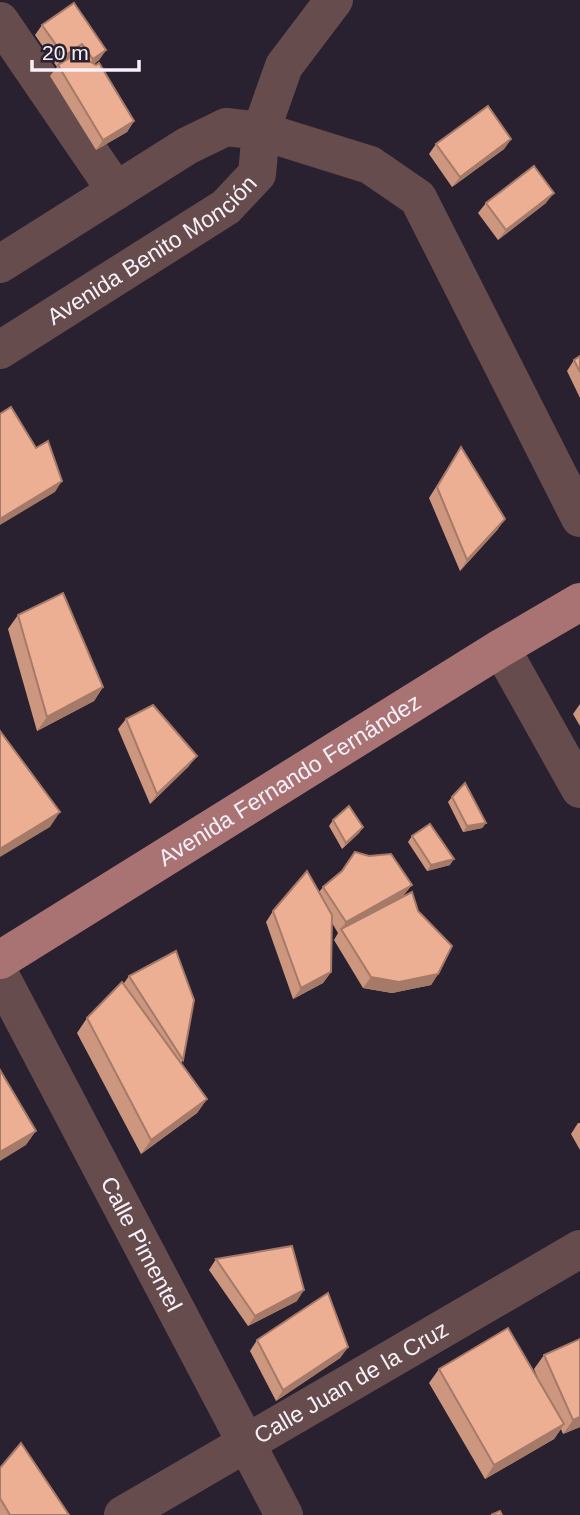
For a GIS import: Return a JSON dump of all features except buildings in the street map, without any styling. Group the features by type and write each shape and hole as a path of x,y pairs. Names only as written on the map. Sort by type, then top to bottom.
{"main road":[{"name":"Avenida Fernando Fernández","path":"0,960 500,648 580,602"}],"street":[{"name":"Avenida Benito Monción","path":"0,351 226,207 257,174 261,131 284,66 334,0"},
{"path":"0,21 116,191"},
{"path":"0,264 187,146 226,127 261,131 370,165 418,198 580,518"},
{"path":"500,648 580,789"},
{"name":"Calle Pimentel","path":"0,975 284,1515"},
{"name":"Calle Juan de la Cruz","path":"123,1515 244,1442 580,1249"}]}
